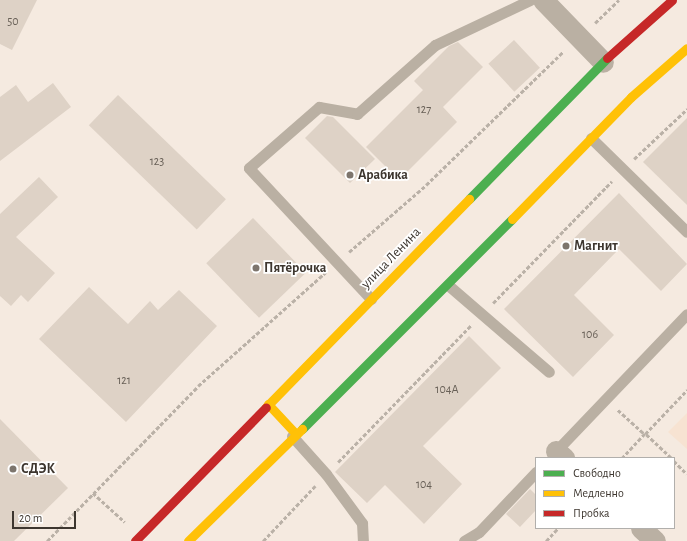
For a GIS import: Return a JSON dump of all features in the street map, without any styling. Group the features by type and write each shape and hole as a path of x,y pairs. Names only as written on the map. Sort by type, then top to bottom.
{"main road":[{"name":"улица Ленина","path":"134,541 603,62 672,0"},
{"path":"188,541 294,434 448,284 631,97 687,48"},
{"path":"268,404 294,434"}],"street":[{"path":"543,0 603,62"},
{"path":"642,529 655,541"}],"lane":[{"path":"371,298 249,168 319,107 357,114 435,44 530,0"},
{"path":"591,138 687,232"},
{"path":"448,284 549,372"},
{"path":"557,456 605,399 687,314"},
{"path":"294,434 362,523 363,541"},
{"path":"464,541 479,532 535,473"}],"path":[{"path":"624,457 687,390"},
{"path":"605,399 670,457"},
{"path":"675,462 687,474"},
{"path":"93,493 125,522"},
{"path":"546,541 557,529"}],"shaded area":[{"path":"687,413 687,449 668,432"}],"building":[{"path":"0,0 37,0 12,50 0,44"},
{"path":"514,40 540,68 514,92 488,64"},
{"path":"458,42 483,67 443,107 457,122 399,180 366,147 423,90 414,81 449,46"},
{"path":"53,83 71,107 0,161 0,97 16,85 28,102"},
{"path":"118,95 226,199 197,229 89,125"},
{"path":"327,116 333,117 375,159 350,183 305,138"},
{"path":"687,118 687,205 643,162"},
{"path":"39,177 58,197 16,237 55,273 28,302 21,295 11,306 0,296 0,214"},
{"path":"619,193 687,264 661,291 619,249 574,295 614,335 573,377 504,309"},
{"name":"Пятёрочка","path":"253,218 306,273 259,318 206,263"},
{"path":"89,287 128,324 150,301 158,310 179,290 217,326 126,422 39,339"},
{"path":"469,336 501,368 423,446 462,484 424,524 385,485 367,503 335,472"},
{"path":"0,419 68,488 14,541 0,541"},
{"path":"530,489 535,494 535,511 520,527 506,514"}],"traffic: fast":[{"path":"469,199 607,58"},
{"path":"302,429 512,219"}],"traffic: slow":[{"path":"512,219 631,97 687,48"},
{"path":"266,407 469,199"},
{"path":"268,404 295,433"},
{"path":"188,541 302,429"}],"traffic: jam":[{"path":"607,58 672,0"},
{"path":"135,541 266,407"}],"place":[{"name":"Арабика","path":"350,175"},
{"name":"Магнит","path":"566,246"},
{"name":"Пятёрочка","path":"256,268"},
{"name":"СДЭК","path":"13,469"}]}
